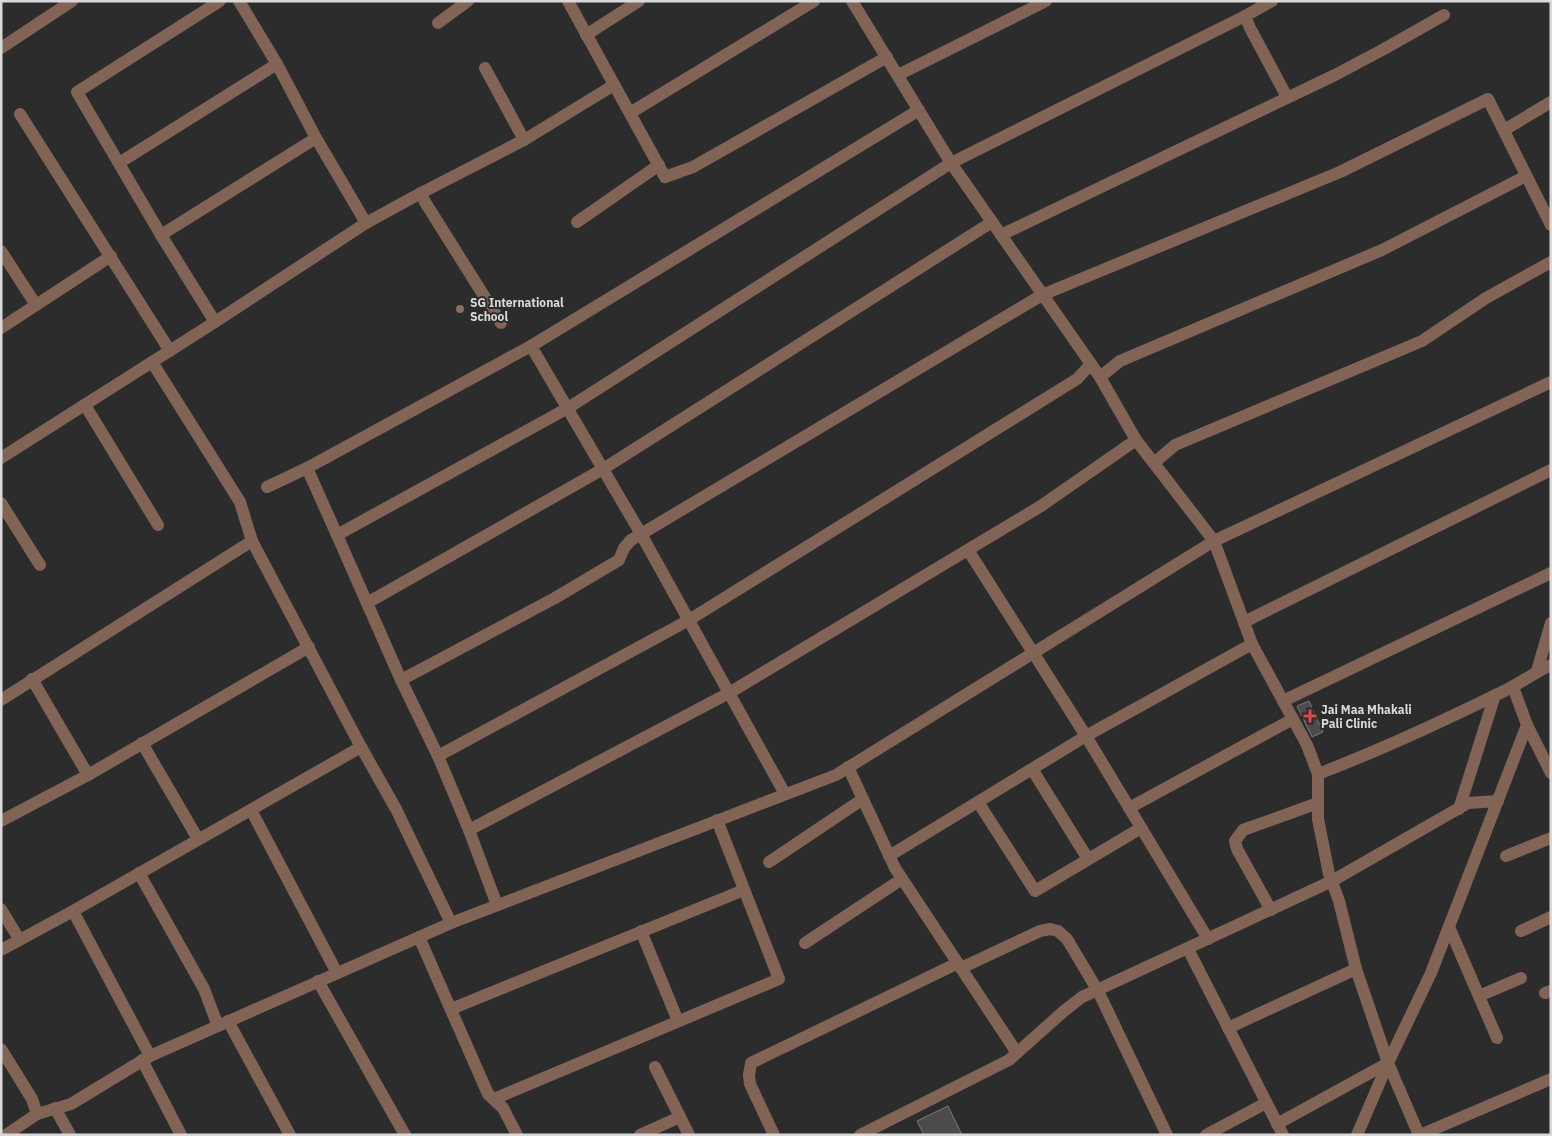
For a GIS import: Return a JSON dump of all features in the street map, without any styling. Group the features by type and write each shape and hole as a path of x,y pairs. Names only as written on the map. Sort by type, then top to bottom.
{"street":[{"path":"1,48 72,1"},
{"path":"215,322 77,92 220,1"},
{"path":"239,1 277,64 316,138 366,223"},
{"path":"438,23 468,1"},
{"path":"568,1 666,177 693,167 887,57"},
{"path":"586,35 639,1"},
{"path":"630,113 814,1"},
{"path":"898,74 1046,1"},
{"path":"338,535 568,408 950,163 1272,1"},
{"path":"853,2 950,163 1100,377 1136,440 1214,542 1252,644 1307,745 1318,774 1318,819 1332,881 1356,969 1388,1063 1420,1135 1551,1079"},
{"path":"1001,235 1384,50 1444,15"},
{"path":"1245,16 1287,97"},
{"path":"118,163 277,64"},
{"path":"485,68 524,140"},
{"path":"1,458 170,351 366,223 524,140 614,85"},
{"path":"401,680 554,598 619,560 630,540 1042,295 1340,172 1488,99 1551,225"},
{"path":"1504,130 1551,102"},
{"path":"267,487 306,468 531,346 919,110"},
{"path":"20,114 170,351"},
{"path":"161,234 316,138"},
{"path":"577,222 659,165"},
{"path":"1100,377 1120,361 1382,250 1526,176"},
{"path":"421,193 501,323"},
{"path":"367,603 603,469 992,222"},
{"path":"1,251 36,305"},
{"path":"1,328 110,256"},
{"path":"1154,462 1175,445 1422,341 1486,298 1551,262"},
{"path":"531,346 641,534 785,794"},
{"path":"152,362 240,502 252,540 361,747 396,809 451,923"},
{"path":"438,756 689,620 1076,379 1091,364"},
{"path":"6,1135 36,1114 71,1104 146,1058 451,923 836,775 1214,542 1551,382"},
{"path":"85,405 158,525"},
{"path":"469,830 729,693 1041,506 1136,440"},
{"path":"306,468 338,535 401,680 438,756 469,830 497,905"},
{"path":"1244,622 1551,470"},
{"path":"1,503 40,566"},
{"path":"1,700 252,540"},
{"path":"968,550 1086,736 1208,939"},
{"path":"1282,701 1551,573"},
{"path":"1537,671 1551,623"},
{"path":"889,856 1086,736 1252,644"},
{"path":"1,821 88,775 309,647"},
{"path":"1318,774 1370,754 1513,687 1537,671 1551,665"},
{"path":"32,679 88,775"},
{"path":"1513,687 1527,725 1551,773"},
{"path":"1459,809 1495,695"},
{"path":"1129,808 1293,719"},
{"path":"1357,1135 1388,1063 1431,973 1527,725"},
{"path":"142,743 198,839"},
{"path":"1,950 361,747"},
{"path":"848,768 889,856 902,879 1017,1053"},
{"path":"1032,769 1088,859"},
{"path":"769,862 862,799"},
{"path":"860,1135 1009,1060 1064,1011 1082,998 1332,881 1468,804 1498,800"},
{"path":"978,802 1035,891 1141,828"},
{"path":"1271,910 1237,849 1235,842 1243,830 1318,803"},
{"path":"251,810 337,973"},
{"path":"494,1100 779,979 717,820"},
{"path":"1506,856 1551,838"},
{"path":"139,873 223,1024 290,1135"},
{"path":"805,943 902,879"},
{"path":"451,1009 744,890"},
{"path":"1,909 18,939"},
{"path":"73,911 146,1058 181,1135"},
{"path":"1521,930 1551,917"},
{"path":"1449,927 1497,1038"},
{"path":"774,1135 750,1084 751,1063 959,965 1040,931 1050,929 1058,931 1067,938 1098,990 1168,1135"},
{"path":"641,931 678,1021"},
{"path":"419,937 488,1094 503,1108 517,1135"},
{"path":"1188,949 1280,1129 1388,1063"},
{"path":"1228,1028 1356,969"},
{"path":"1479,996 1521,978"},
{"path":"318,981 401,1133"},
{"path":"1,1049 32,1099 36,1114"},
{"path":"655,1067 689,1135"},
{"path":"1206,1135 1266,1103"},
{"path":"55,1108 70,1135"},
{"path":"640,1135 680,1117"}],"building":[{"path":"1309,701 1323,732 1312,737 1297,706"},
{"path":"948,1106 962,1135 924,1135 917,1121"}],"place":[{"name":"SG International School","path":"460,309"},
{"name":"Jai Maa Mhakali Pali Clinic","path":"1310,716"}]}
